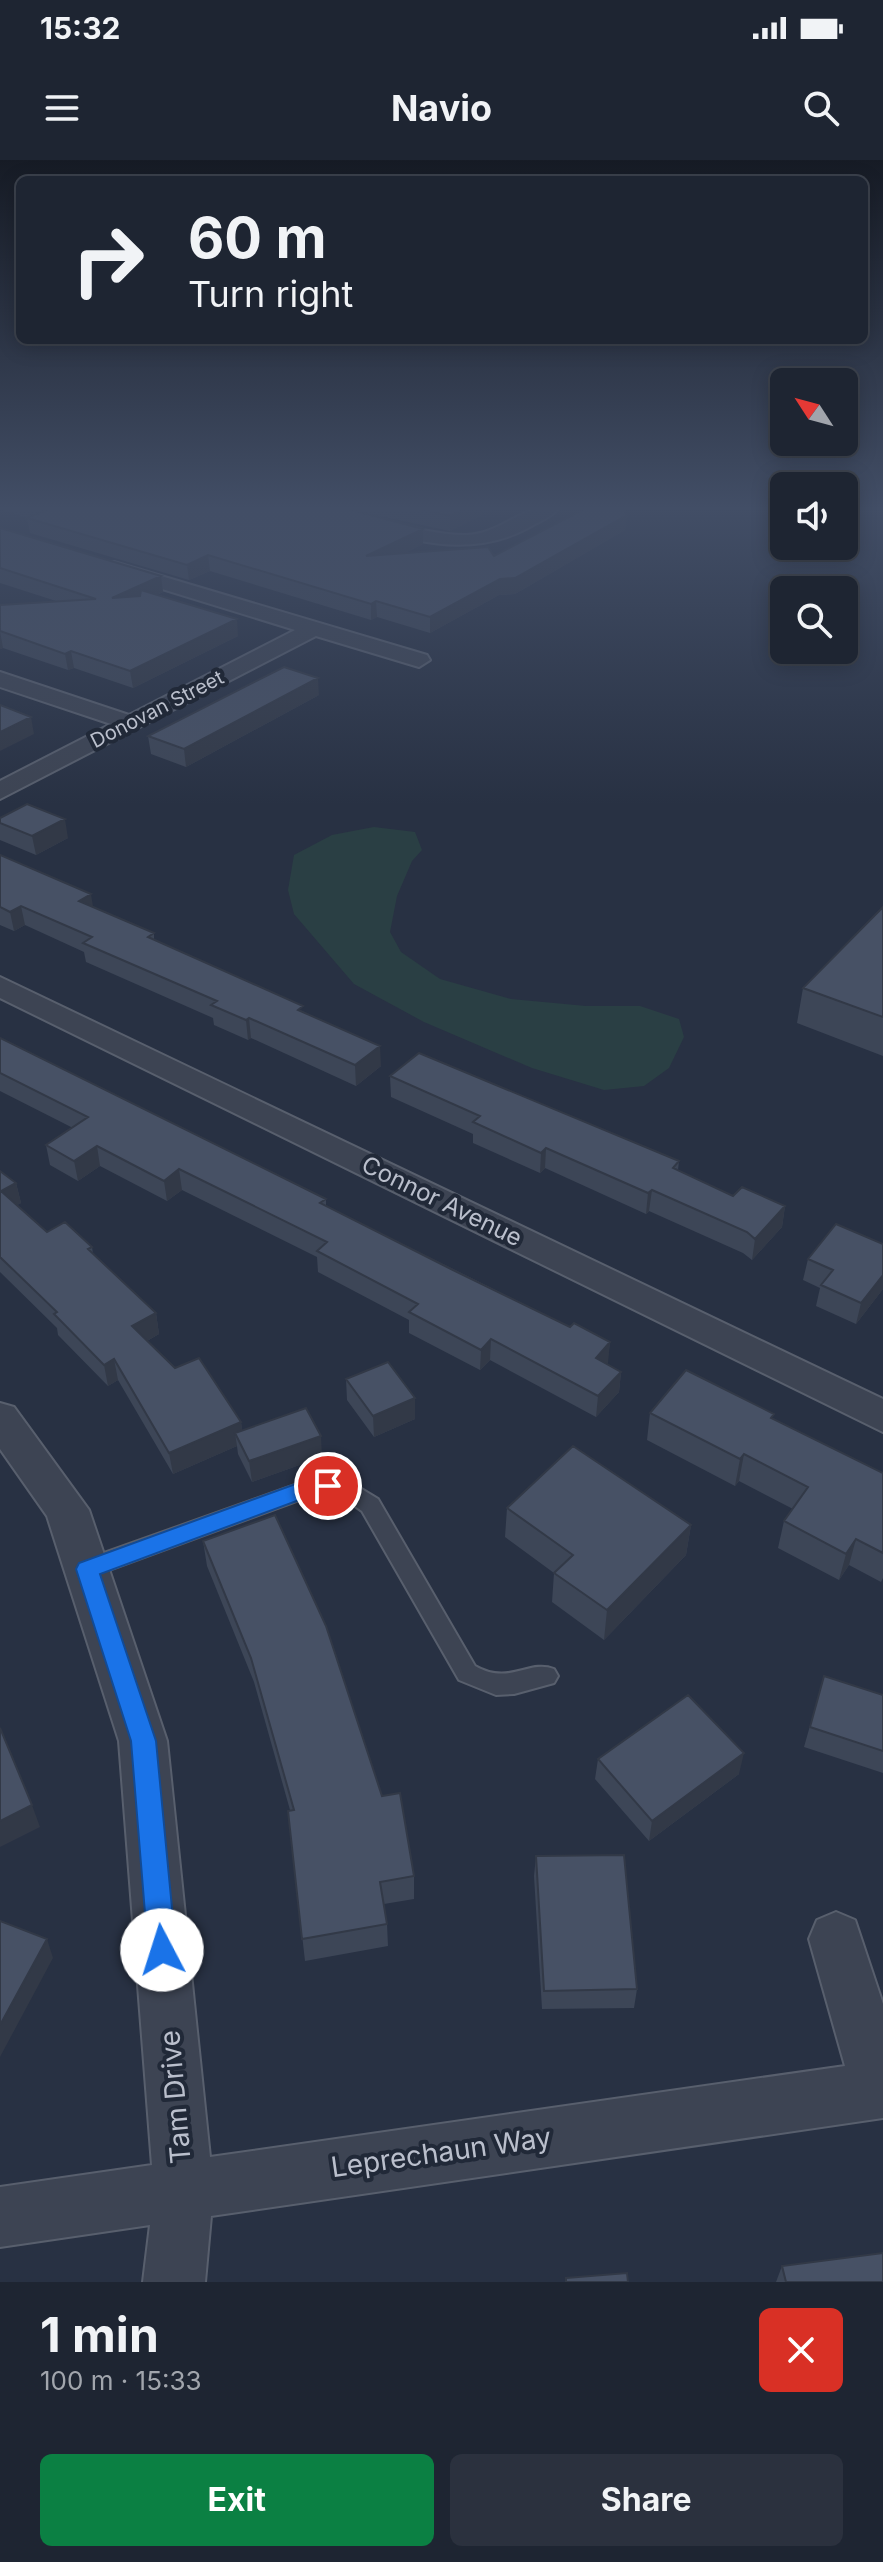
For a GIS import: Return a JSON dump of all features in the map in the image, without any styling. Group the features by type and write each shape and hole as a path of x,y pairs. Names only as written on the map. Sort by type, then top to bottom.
{"street":[{"path":"246,607 419,660"},
{"name":"Donovan Street","path":"0,791 315,628"},
{"path":"0,679 131,723"},
{"name":"Connor Avenue","path":"0,986 883,1417"},
{"name":"Tam Drive","path":"0,1418 67,1510 143,1741 184,2189 174,2282"},
{"path":"836,1939 882,2090"},
{"name":"Leprechaun Way","path":"0,2217 882,2090"}],"lane":[{"path":"87,1569 309,1488 345,1487 370,1505 467,1673 486,1685 511,1685 546,1676"}],"green space":[{"path":"374,827 415,832 422,850 412,861 397,896 390,932 401,952 440,979 511,999 586,1006 640,1006 679,1019 684,1037 669,1068 644,1086 604,1090 532,1068 424,1022 354,984 294,914 288,890 294,855 332,835"}],"building":[{"path":"0,607 197,607 237,619 130,671 71,651 65,654 0,631"},
{"path":"396,607 448,607 430,617"},
{"path":"284,667 318,678 184,749 148,736"},
{"path":"0,705 31,717 0,732"},
{"path":"27,804 65,819 32,836 0,823 0,818"},
{"path":"0,855 91,894 79,901 154,933 148,937 303,1006 298,1010 380,1046 355,1065 249,1018 246,1020 211,1005 217,1001 83,943 92,937 21,906 10,912 0,907"},
{"path":"883,907 883,1017 803,988"},
{"path":"0,1038 326,1199 320,1203 453,1270 570,1327 574,1323 610,1342 596,1358 621,1372 598,1396 491,1339 481,1350 409,1312 418,1304 317,1251 327,1242 179,1169 164,1181 97,1146 74,1161 46,1145 88,1117 0,1073"},
{"path":"419,1053 679,1161 673,1168 733,1196 742,1187 785,1206 755,1239 747,1232 652,1190 648,1193 546,1148 541,1153 473,1122 480,1116 390,1076"},
{"path":"0,1171 16,1183 1,1191 47,1232 65,1222 92,1247 88,1249 156,1313 132,1326 175,1368 199,1358 241,1422 169,1453 114,1359 104,1365 54,1314 57,1312 0,1257"},
{"path":"836,1224 883,1244 883,1275 861,1303 821,1285 833,1270 808,1259"},
{"path":"388,1362 415,1398 373,1416 346,1379"},
{"path":"686,1370 774,1414 771,1418 883,1473 883,1553 856,1539 846,1554 784,1521 808,1487 744,1454 740,1459 650,1413"},
{"path":"306,1408 321,1436 249,1461 235,1433"},
{"path":"573,1446 691,1525 607,1610 554,1573 573,1555 507,1508"},
{"path":"275,1515 326,1626 382,1796 400,1793 414,1876 380,1882 387,1924 302,1939 288,1811 294,1810 251,1658 203,1541"},
{"path":"824,1676 883,1695 883,1751 810,1727"},
{"path":"688,1695 744,1753 652,1821 598,1759"},
{"path":"0,1728 32,1805 0,1821"},
{"path":"624,1855 637,1989 544,1991 536,1856"},
{"path":"0,1921 47,1939 0,2025"},
{"path":"883,2253 883,2282 786,2282 782,2266"},
{"path":"627,2273 628,2282 566,2282 566,2278"}],"route":[{"path":"162,1950 143,1741 87,1569 309,1488 328,1486"}]}
